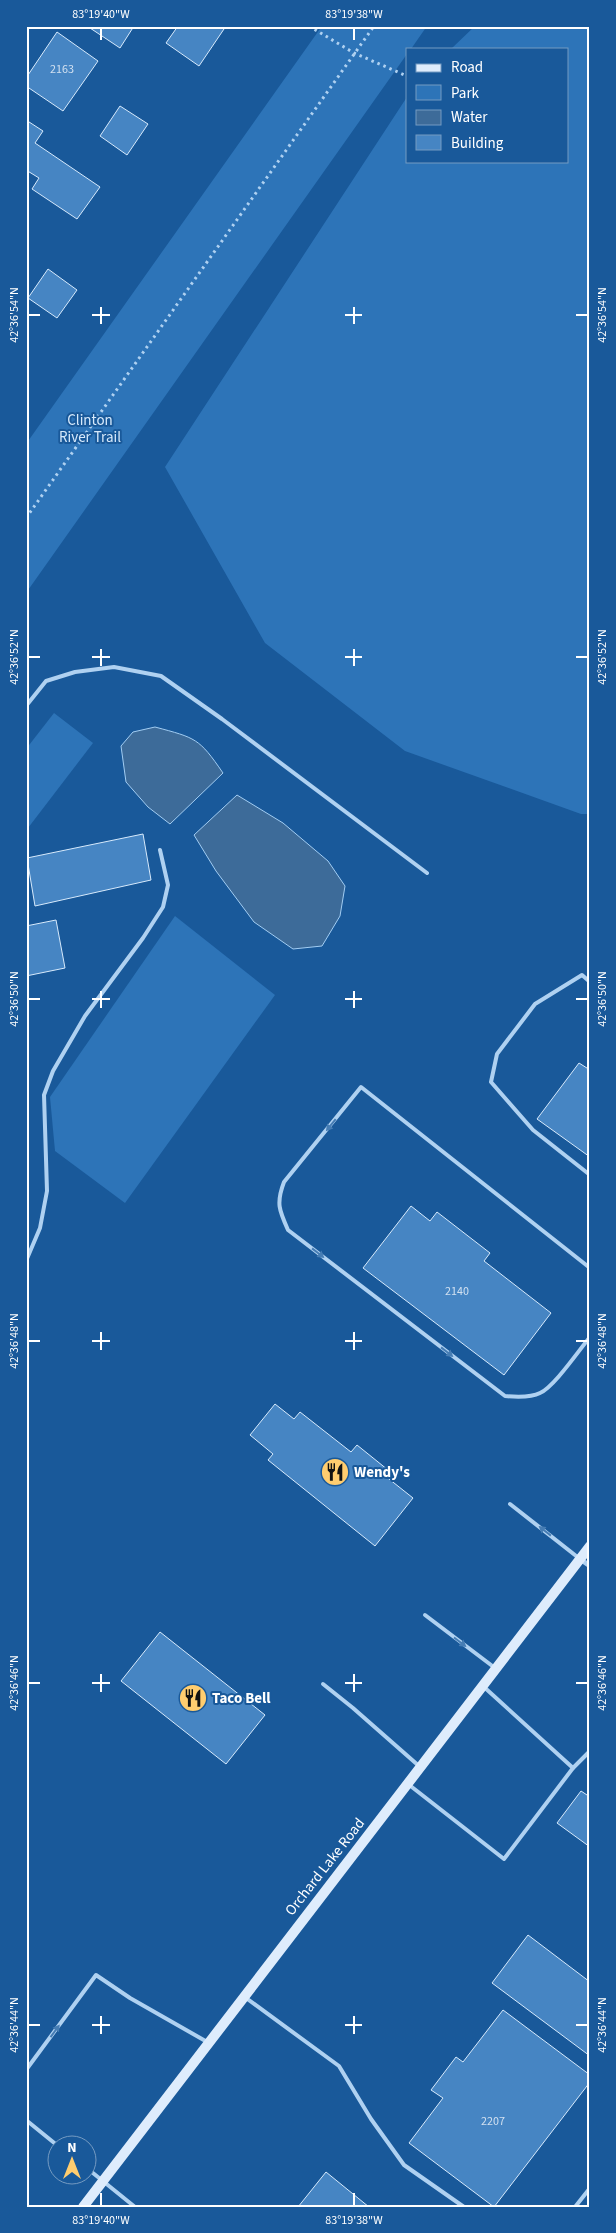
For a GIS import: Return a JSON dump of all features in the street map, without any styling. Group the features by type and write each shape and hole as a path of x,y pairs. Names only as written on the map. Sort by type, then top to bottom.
{"main road":[{"name":"Orchard Lake Road","path":"84,2207 590,1546"}],"street":[{"path":"580,1559 590,1566"}],"lane":[{"path":"26,706 46,681 74,672 114,667 161,676 222,719 427,873"},
{"path":"26,1261 40,1228 47,1191 44,1095 53,1071 86,1016 143,938 163,907 168,885 160,850"},
{"path":"590,982 582,975 535,1004 497,1054 491,1082 533,1130 590,1175"},
{"path":"590,1268 361,1087 284,1182 278,1197 280,1212 288,1230 505,1396 523,1397 541,1393 556,1379 590,1337"},
{"path":"510,1504 580,1559"},
{"path":"426,1615 496,1668"},
{"path":"323,1684 420,1768"},
{"path":"482,1685 573,1768"},
{"path":"408,1784 504,1859 573,1768 590,1751"},
{"path":"26,2070 96,1975 130,1998 209,2043"},
{"path":"244,1996 339,2066 371,2119 404,2165 464,2207"},
{"path":"26,2120 48,2138"},
{"path":"98,2177 135,2207"},
{"path":"575,2207 590,2188"}],"path":[{"path":"309,26 354,53 406,76"},
{"path":"26,518 374,26"}],"green space":[{"name":"Clinton River Trail","path":"322,26 427,26 412,48 406,48 406,55 26,593 26,444"},
{"path":"475,26 590,26 590,814 581,814 405,751 265,643 165,467 406,99 406,162 568,162 568,48 452,48"},
{"path":"54,713 93,743 28,828 26,749"},
{"path":"175,916 275,995 125,1203 55,1151 50,1097"}],"water":[{"path":"155,727 180,734 195,741 202,746 223,773 170,824 148,807 126,782 121,746 133,732"},
{"path":"237,795 283,823 328,861 345,886 340,916 322,946 293,949 254,922 216,871 194,835"}],"building":[{"path":"87,26 134,26 120,48"},
{"path":"178,26 219,26 224,29 199,66 166,43"},
{"path":"57,32 98,61 63,111 26,86 26,78"},
{"path":"120,106 148,124 127,155 100,136"},
{"path":"26,120 43,131 35,143 100,187 77,219 32,189 39,178 26,170"},
{"path":"48,269 77,290 57,318 28,298"},
{"path":"143,834 151,880 35,906 27,858"},
{"path":"56,920 65,968 26,976 26,926"},
{"path":"579,1063 590,1070 590,1157 537,1119"},
{"path":"411,1206 430,1221 437,1212 490,1253 484,1261 551,1313 504,1375 363,1268"},
{"name":"Wendy's","path":"275,1404 294,1419 300,1412 351,1452 357,1445 388,1470 384,1475 413,1498 375,1546 268,1460 273,1454 250,1435"},
{"name":"Taco Bell","path":"160,1632 265,1715 226,1764 121,1681"},
{"path":"581,1791 590,1797 590,1847 557,1823"},
{"path":"528,1935 590,1982 590,2056 492,1983"},
{"path":"503,2010 590,2075 590,2082 494,2207 409,2143 443,2098 431,2090 456,2057 463,2062"},
{"path":"326,2172 369,2207 298,2207"}],"place":[{"name":"Wendy's","path":"335,1472"},
{"name":"Taco Bell","path":"193,1698"}]}
